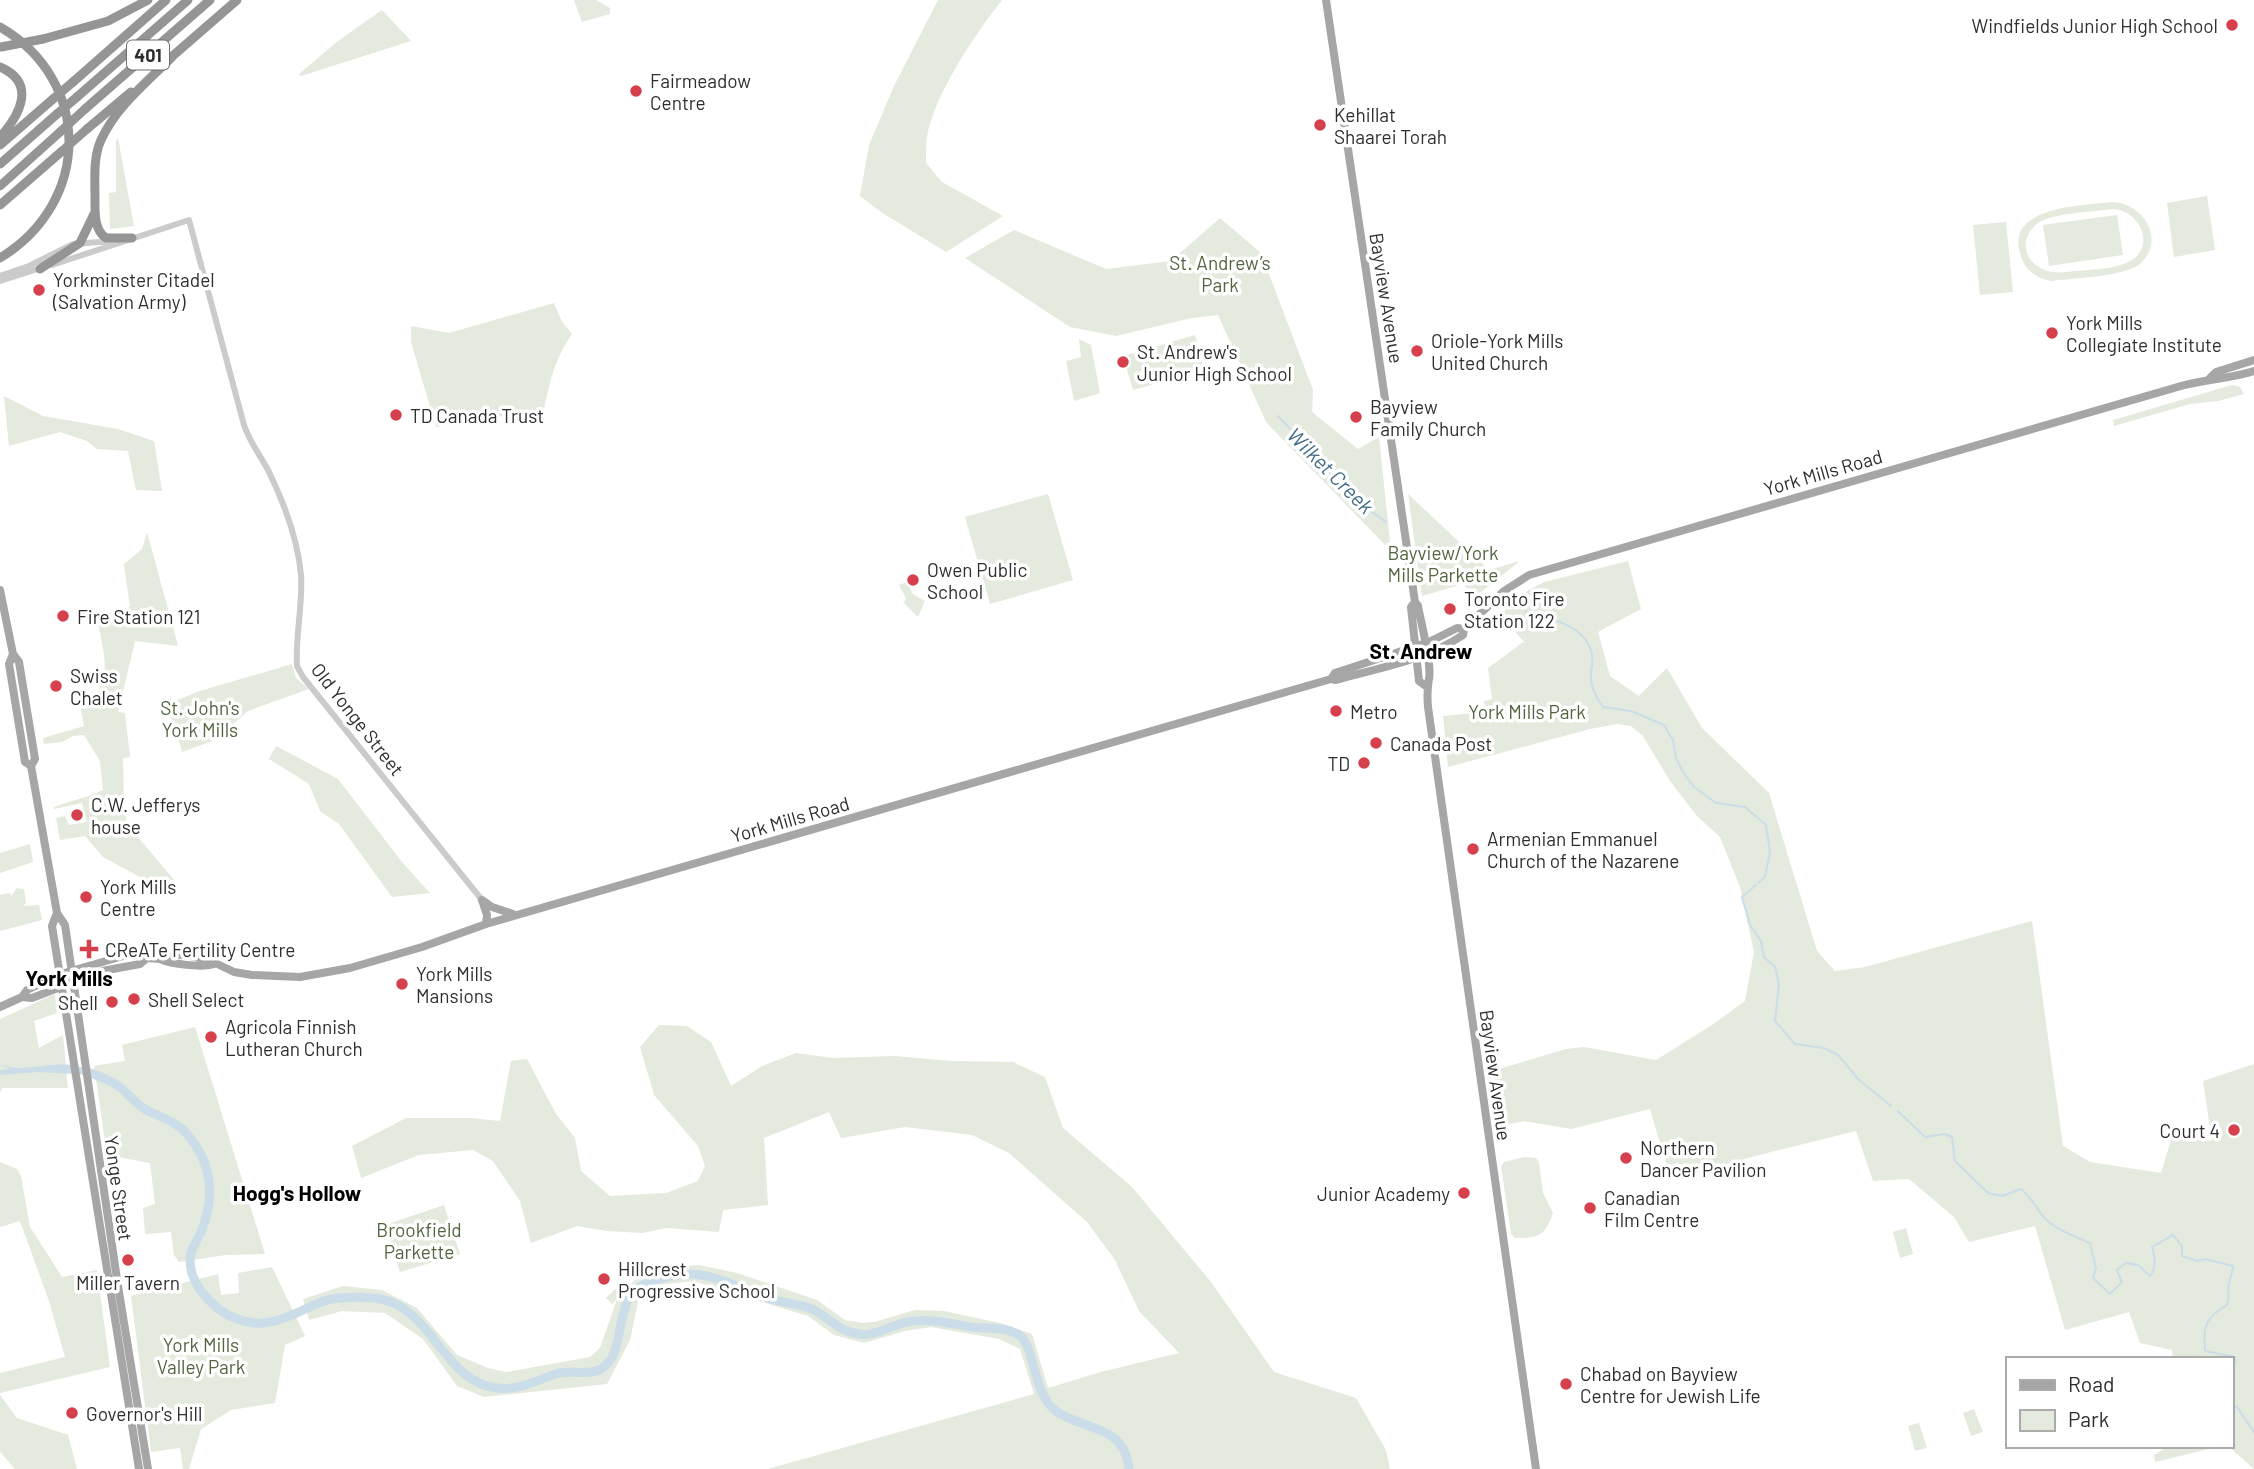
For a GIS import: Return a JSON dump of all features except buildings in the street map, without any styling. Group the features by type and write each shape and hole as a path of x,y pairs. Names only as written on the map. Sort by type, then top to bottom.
{"highway":[{"path":"1,49 108,21 148,0"},
{"name":"401","path":"0,145 166,0"},
{"name":"401","path":"0,164 188,0"},
{"name":"401","path":"0,186 210,0"},
{"name":"401","path":"0,205 237,0"},
{"path":"0,27 29,48 50,74 62,100 69,140 66,171 55,202 36,229 3,256"},
{"path":"132,238 106,239 97,229 95,165 100,142 110,123 172,57"},
{"path":"0,68 16,79 22,97 18,114 0,137"},
{"path":"40,269 80,243 95,213"}],"main road":[{"name":"Bayview Avenue","path":"1326,0 1415,601 1426,654 1429,680 1426,686 1536,1469"},
{"name":"York Mills Road","path":"2209,379 2216,372 2254,360"},
{"name":"York Mills Road","path":"146,958 141,964 102,971 32,998 22,997 27,990 61,974 138,954 168,962 207,966 214,964 234,972 275,978 335,972 422,947 516,915 1331,679 1336,680 1417,657 1449,645 1463,635 1464,629 1504,591 1529,575 1631,543 2209,379 2218,381 2254,371"},
{"name":"Yonge Street","path":"0,590 13,654 19,662 35,759 31,766 57,913 65,925 148,1469"},
{"name":"Bayview Avenue","path":"1415,601 1411,607 1419,681 1426,686"},
{"name":"York Mills Road","path":"1331,679 1335,673 1424,644 1457,628 1464,629"},
{"path":"482,900 498,910 516,915"},
{"path":"482,900 490,912 488,924"},
{"name":"Yonge Street","path":"57,913 52,926 139,1469"},
{"path":"2,1006 22,997"}],"street":[{"name":"Old Yonge Street","path":"132,238 189,220 240,415 251,444 281,499 301,574 297,666 303,677 482,900"},
{"path":"0,276 29,266 62,248 80,243 132,238"},
{"path":"0,281 132,238"}],"green space":[{"path":"574,0 596,0 610,8 610,14 582,22"},
{"path":"938,0 1002,0 969,47 938,102 927,136 926,163 942,182 1003,216 946,252 860,196 869,145 894,86"},
{"path":"382,10 411,41 301,76 299,74 338,41"},
{"path":"118,138 134,226 110,229 109,193 116,192"},
{"path":"2207,196 2215,250 2174,257 2167,203"},
{"path":"2112,202 2133,209 2148,224 2151,243 2148,254 2141,263 2134,268 2112,274 2051,281 2030,271 2022,259 2018,241 2022,228 2047,212","holes":["2112,209 2122,211 2137,221 2143,238 2138,254 2124,264 2108,268 2054,272 2043,269 2029,257 2026,240 2030,231 2044,220 2073,213"]},
{"path":"2117,215 2123,255 2049,266 2043,225"},
{"name":"St. Andrew’s Park","path":"1220,218 1261,253 1313,390 1312,412 1358,449 1379,437 1391,551 1266,422 1218,315 1192,318 1116,336 1070,327 965,258 1014,230 1106,269 1171,261"},
{"path":"2006,222 2013,292 1980,295 1973,225"},
{"path":"554,303 562,322 572,334 557,361 544,409 436,427 411,342 411,326 449,333"},
{"path":"1195,335 1204,370 1133,390 1123,356"},
{"path":"1079,339 1091,345 1100,393 1074,401 1066,361 1081,357"},
{"path":"2232,385 2240,387 2244,394 2218,401 2190,404 2114,426 2113,420"},
{"path":"4,396 43,416 118,429 154,441 162,491 136,490 128,451 97,449 87,441 60,432 9,446"},
{"path":"1048,494 1073,580 990,604 965,517"},
{"name":"Bayview/York Mills Parkette","path":"1408,494 1489,570 1520,561 1476,596 1463,584 1422,596"},
{"path":"147,532 178,646 135,641 118,712 125,713 130,757 123,758 127,824 174,880 149,882 103,857 85,836 60,840 56,818 65,816 69,825 87,822 82,803 54,807 103,790 100,761 84,735 44,744 43,738 84,726 81,709 100,688 105,667 97,616 130,607 124,564 142,549"},
{"name":"York Mills Park","path":"1628,561 1641,609 1598,632 1610,676 1639,696 1667,668 1702,728 1769,793 1817,951 1835,971 1865,967 2032,921 2063,1146 2090,1162 2161,1173 2172,1137 2212,1141 2203,1081 2254,1064 2254,1469 2230,1448 2233,1448 2233,1357 2173,1357 2172,1350 2140,1343 2129,1312 2065,1330 2035,1226 1969,1242 1954,1217 1909,1179 1873,1181 1856,1131 1671,1180 1650,1109 1571,1129 1524,1121 1497,1127 1489,1072 1566,1049 1584,1047 1656,1060 1745,1001 1754,952 1740,887 1720,837 1697,816 1670,781 1643,736 1631,726 1617,724 1590,729 1448,767 1443,716 1486,712 1484,701 1492,699 1488,668 1523,642 1526,644 1500,615 1527,591 1544,582"},
{"path":"907,582 913,594 925,601 918,617 904,603 906,598 899,585"},
{"name":"St. John's York Mills","path":"292,664 296,678 309,689 248,711 215,740 182,752 165,705 200,691"},
{"path":"276,746 338,779 402,862 430,893 392,897 339,824 320,811 309,784 269,759"},
{"path":"30,844 33,862 0,873 0,853"},
{"path":"17,888 24,889 26,903 23,906 39,905 42,920 0,931 0,895 10,893 11,896"},
{"path":"55,994 57,1013 34,1021 39,1048 63,1035 68,1088 2,1088 0,1093 0,1019"},
{"path":"659,1025 687,1026 711,1042 731,1086 762,1066 796,1053 833,1058 895,1056 951,1061 1013,1062 1045,1077 1063,1128 1132,1187 1211,1282 1274,1372 1356,1398 1386,1450 1390,1469 768,1469 1034,1394 1020,1349 999,1339 931,1327 905,1331 864,1343 834,1335 808,1316 693,1281 659,1285 639,1297 630,1340 607,1384 484,1397 457,1386 423,1339 385,1313 342,1311 309,1320 303,1299 343,1286 382,1290 417,1308 457,1355 488,1368 506,1372 590,1357 600,1348 617,1299 612,1304 606,1298 622,1283 628,1286 649,1269 699,1265 737,1273 817,1300 845,1320 874,1322 915,1310 944,1311 1000,1323 1032,1334 1048,1388 1179,1353 1139,1311 1115,1260 1087,1222 1009,1153 972,1135 905,1127 841,1138 829,1112 764,1138 768,1205 723,1210 719,1232 666,1228 643,1233 577,1226 531,1243 520,1201 493,1161 473,1150 419,1155 361,1178 352,1146 406,1118 500,1121 511,1061 527,1059 556,1114 575,1138 581,1171 610,1196 666,1193 698,1181 705,1166 698,1146 654,1095 640,1047"},
{"path":"195,1027 265,1254 226,1255 179,1262 174,1255 171,1232 145,1234 143,1208 155,1204 150,1163 107,1155 94,1066 125,1061 122,1045"},
{"path":"1524,1157 1536,1158 1539,1162 1543,1193 1553,1213 1547,1227 1540,1234 1515,1238 1511,1234 1501,1166 1504,1162"},
{"path":"0,1162 17,1169 21,1176 30,1227 62,1277 97,1270 110,1367 0,1393 0,1373 65,1357 49,1301 20,1221 0,1227"},
{"name":"Brookfield Parkette","path":"444,1205 460,1254 400,1272 385,1225"},
{"path":"1906,1228 1913,1254 1900,1258 1893,1232"},
{"name":"York Mills Valley Park","path":"272,1267 305,1336 285,1345 275,1403 231,1410 201,1429 189,1469 183,1469 180,1448 151,1452 131,1296 218,1274 221,1295 239,1293 238,1273"},
{"path":"0,1395 17,1418 68,1435 77,1469 15,1469 0,1452"},
{"path":"1974,1409 1983,1432 1971,1436 1963,1413"},
{"path":"1919,1423 1927,1448 1915,1451 1908,1426"},
{"path":"2165,1448 2209,1448 2155,1462 2154,1455"}],"water":[{"path":"0,1065 17,1068 77,1066 95,1075 39,1072 0,1075 0,1070 10,1069"}],"waterway":[{"name":"Wilket Creek","path":"1278,416 1366,508 1386,522"},
{"name":"Wilket Creek","path":"1525,612 1566,624 1583,636 1592,655 1592,687 1603,707 1631,711 1664,725 1673,740 1676,758 1694,787 1716,803 1745,807 1766,825 1770,852 1765,877 1758,883"},
{"name":"Wilket Creek","path":"1756,885 1742,897 1750,925 1761,941 1764,957 1775,967 1779,984 1775,1021 1795,1044 1824,1048 1838,1055 1859,1080 1891,1106"},
{"path":"85,1071 114,1084 141,1107 178,1126 195,1144 206,1167 210,1190 207,1215 191,1253 192,1274 210,1302 237,1319 271,1322 330,1299 382,1299 404,1309 417,1320 465,1374 480,1383 497,1388 513,1388 559,1373 601,1369 616,1349 625,1308 631,1296 642,1286 658,1279 675,1275 703,1275 774,1300 809,1308 844,1330 859,1334 871,1334 907,1322 923,1321 1014,1332 1029,1350 1038,1383 1048,1403 1067,1417 1112,1436 1126,1454 1129,1469"},
{"name":"Wilket Creek","path":"1898,1111 1925,1137 1945,1134 1952,1137 1955,1161 1988,1193 2002,1196 2021,1189 2052,1224 2090,1243 2096,1268 2093,1278 2110,1294 2122,1282 2117,1270 2126,1263 2138,1265 2150,1276 2155,1262 2152,1247 2173,1235 2182,1246 2182,1256 2233,1266 2227,1305 2210,1319 2204,1335 2205,1351 2235,1357 2233,1367"},
{"name":"Wilket Creek","path":"2233,1406 2237,1407 2254,1432"}],"place":[{"name":"Windfields Junior High School","path":"2232,25"},
{"name":"Fairmeadow Centre","path":"636,91"},
{"name":"Kehillat Shaarei Torah","path":"1320,125"},
{"name":"Yorkminster Citadel (Salvation Army)","path":"39,290"},
{"name":"York Mills Collegiate Institute","path":"2052,333"},
{"name":"Oriole-York Mills United Church","path":"1417,351"},
{"name":"St. Andrew's Junior High School","path":"1123,362"},
{"name":"TD Canada Trust","path":"396,415"},
{"name":"Bayview Family Church","path":"1356,417"},
{"name":"Owen Public School","path":"913,580"},
{"name":"Toronto Fire Station 122","path":"1450,609"},
{"name":"Fire Station 121","path":"63,616"},
{"name":"Swiss Chalet","path":"56,686"},
{"name":"Metro","path":"1336,711"},
{"name":"Canada Post","path":"1376,743"},
{"name":"TD","path":"1364,763"},
{"name":"C.W. Jefferys house","path":"77,815"},
{"name":"Armenian Emmanuel Church of the Nazarene","path":"1473,849"},
{"name":"York Mills Centre","path":"86,897"},
{"name":"CReATe Fertility Centre","path":"89,949"},
{"name":"York Mills Mansions","path":"402,984"},
{"name":"Shell Select","path":"134,999"},
{"name":"Shell","path":"112,1002"},
{"name":"Agricola Finnish Lutheran Church","path":"211,1037"},
{"name":"Court 4","path":"2234,1130"},
{"name":"Northern Dancer Pavilion","path":"1626,1158"},
{"name":"Junior Academy","path":"1464,1193"},
{"name":"Canadian Film Centre","path":"1590,1208"},
{"name":"Miller Tavern","path":"128,1260"},
{"name":"Hillcrest Progressive School","path":"604,1279"},
{"name":"Chabad on Bayview Centre for Jewish Life","path":"1566,1384"},
{"name":"Governor's Hill","path":"72,1413"}],"district":[{"name":"St. Andrew","path":"1421,650"},
{"name":"York Mills","path":"69,977"},
{"name":"Hogg's Hollow","path":"297,1192"}]}
